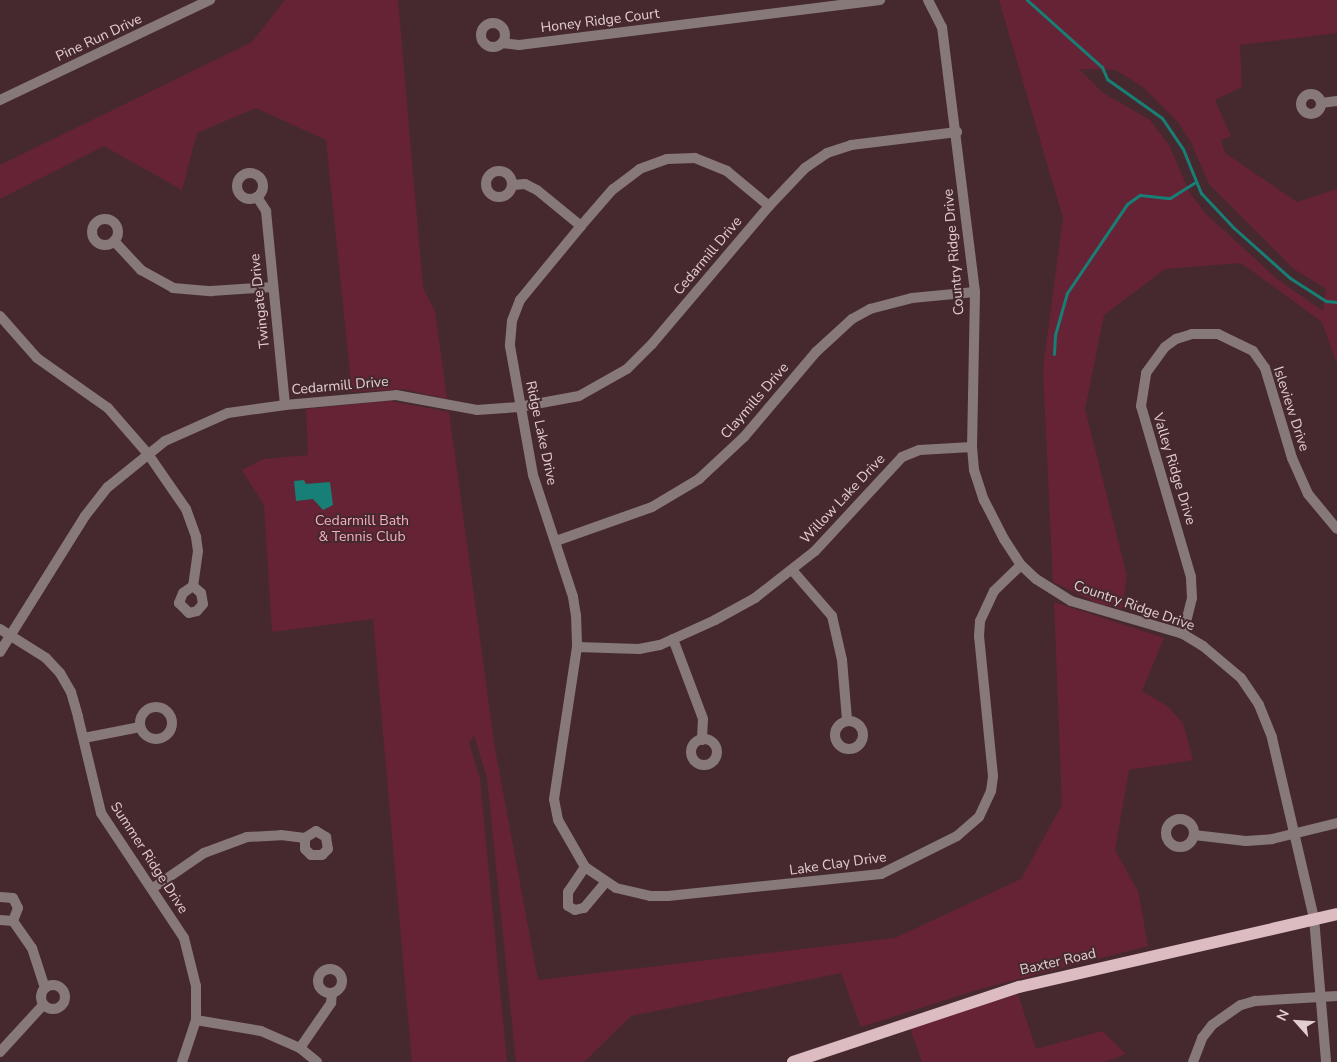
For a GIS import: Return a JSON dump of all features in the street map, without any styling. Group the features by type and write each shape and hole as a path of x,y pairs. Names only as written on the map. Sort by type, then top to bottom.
{"main road":[{"name":"Baxter Road","path":"793,1062 1019,987 1337,914"}],"street":[{"name":"Pine Run Drive","path":"0,100 210,0"},
{"name":"Honey Ridge Court","path":"502,43 520,45 880,0"},
{"name":"Country Ridge Drive","path":"928,0 942,27 957,132 975,292 972,447 974,470 984,500 993,521 1021,565 1036,579 1071,601 1183,634 1223,660 1241,678 1259,705 1272,738 1314,918 1326,1062"},
{"path":"1321,103 1337,101"},
{"name":"Cedarmill Drive","path":"0,652 85,516 108,487 165,441 209,420 243,410 284,405 396,395 460,410 519,407 579,396 627,369 652,344 769,206 805,168 827,153 851,145 957,132"},
{"name":"Ridge Lake Drive","path":"602,880 585,867 558,820 554,799 577,646 573,597 533,475 519,407 510,346 512,321 520,300 581,226 626,178 654,163 682,157 716,164 769,206"},
{"path":"513,185 525,184 537,190 581,226"},
{"name":"Twingate Drive","path":"257,197 266,210 284,405"},
{"path":"114,241 141,270 172,288 211,291 273,287"},
{"name":"Claymills Drive","path":"556,541 652,507 699,479 744,437 816,352 852,319 870,309 912,298 975,292"},
{"path":"0,316 37,358 108,408 148,454 193,524 198,551 193,586"},
{"name":"Isleview Drive","path":"1192,334 1218,334 1253,351 1265,368 1292,458 1308,494 1337,529"},
{"name":"Valley Ridge Drive","path":"1183,634 1192,598 1191,577 1141,399 1146,373 1155,358 1176,339 1192,334"},
{"name":"Willow Lake Drive","path":"577,646 639,649 673,639 755,598 792,570 843,522 902,457 919,450 972,447"},
{"name":"Lake Clay Drive","path":"602,880 632,893 668,896 881,874 969,827 986,804 993,776 979,636 980,621 994,591 1021,565"},
{"path":"792,570 832,616 841,653 847,720"},
{"name":"Summer Ridge Drive","path":"0,629 46,658 60,673 71,692 84,738 101,813 153,888 184,938 196,986 196,1020 182,1062"},
{"path":"673,639 703,719 702,740"},
{"path":"84,738 140,727"},
{"path":"1194,834 1246,841 1272,839 1294,832 1337,823"},
{"path":"153,888 204,853 226,843 263,835 306,838"},
{"path":"585,867 568,892 568,906 575,910 584,908 602,880"},
{"path":"0,897 10,897 17,904 17,915 13,921"},
{"path":"0,920 13,921"},
{"path":"13,921 32,948 45,988"},
{"path":"57,985 63,990 65,998 55,1009 43,1004 41,995 45,988 57,985"},
{"path":"300,1048 331,1003 332,993"},
{"path":"1193,1062 1202,1038 1212,1025 1241,1005 1337,996"},
{"path":"0,1052 43,1004"},
{"path":"196,1020 261,1031 300,1048 317,1062"}],"green space":[{"path":"285,0 398,0 423,288 435,311 447,399 403,389 352,392 326,140 256,108 197,133 182,190 104,146 0,199 0,165 252,42"},
{"path":"999,0 1337,0 1337,33 1240,45 1242,87 1215,100 1231,136 1221,140 1225,153 1297,202 1337,189 1337,364 1322,322 1241,263 1165,269 1104,315 1085,409 1127,576 1122,609 1097,603 1053,582 1043,369 1063,218","holes":["1079,69 1116,70 1143,87 1177,121 1191,142 1209,184 1294,269 1326,289 1323,311 1277,279 1205,213 1190,193 1169,145 1150,120 1103,93"]},
{"name":"Cedarmill Bath & Tennis Club","path":"390,401 449,412 495,749 538,980 895,938 1021,879 1062,805 1054,602 1164,638 1142,691 1167,706 1183,723 1193,760 1129,770 1115,850 1138,891 1148,946 980,989 861,1027 841,973 631,1016 584,1062 516,1062 487,778 474,735 469,743 480,779 507,1062 412,1062 373,619 272,632 264,505 242,470 263,459 308,455 306,409"},
{"path":"1018,994 1036,1049 1102,1031 1126,1054 1104,1062 922,1062 910,1028"}],"water":[{"path":"304,480 306,484 330,482 333,505 323,510 313,499 296,501 294,481"}],"waterway":[{"path":"1027,0 1102,67 1107,79 1162,118 1183,149 1201,193 1234,228 1290,278 1326,301 1337,302"},
{"path":"1054,354 1055,335 1067,293 1127,204 1140,195 1170,198 1196,182"}]}
